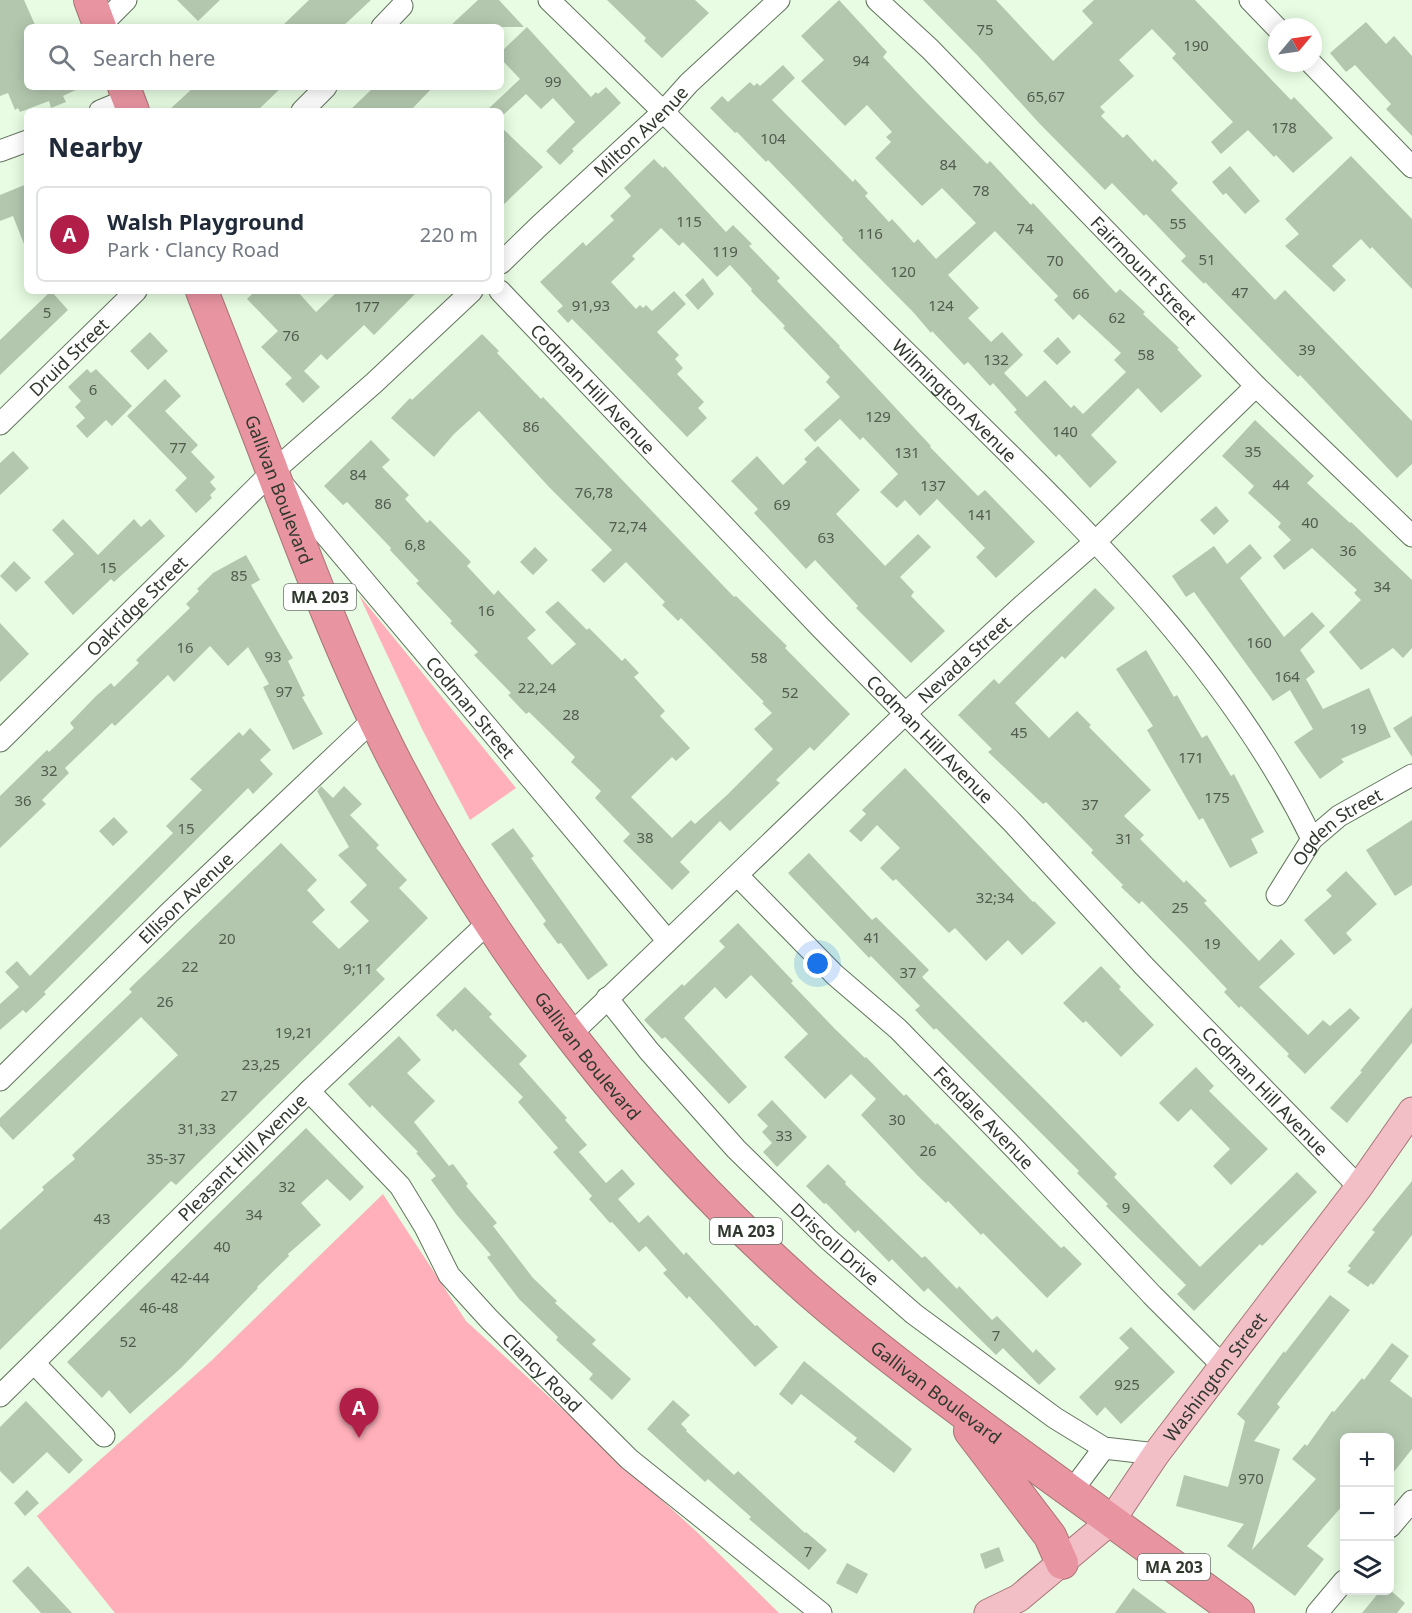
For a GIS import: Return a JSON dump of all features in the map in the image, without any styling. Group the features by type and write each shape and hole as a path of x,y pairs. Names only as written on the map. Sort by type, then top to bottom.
{"highway":[{"name":"Gallivan Boulevard","path":"203,294 325,609 374,719 416,800 460,876 489,921 571,1034 653,1133 743,1228 820,1300 886,1355 948,1402 1238,1613"},
{"path":"948,1402 1050,1536 1062,1563"}],"main road":[{"name":"Washington Street","path":"988,1613 1019,1598 1111,1521 1156,1454 1359,1187 1412,1111"}],"street":[{"path":"97,18 126,0"},
{"name":"Wilmington Avenue","path":"549,0 664,111 1095,542 1188,647 1268,760 1312,839"},
{"name":"Milton Avenue","path":"504,260 664,111 689,82 778,0"},
{"name":"Fairmount Street","path":"878,0 930,49 1256,386 1412,536"},
{"path":"1250,0 1268,19"},
{"path":"385,24 402,6"},
{"path":"1320,72 1412,167"},
{"path":"305,108 323,90"},
{"path":"107,108 128,99"},
{"path":"0,152 24,142"},
{"name":"Druid Street","path":"0,424 133,294"},
{"path":"273,473 469,294"},
{"name":"Codman Hill Avenue","path":"503,294 821,628 1013,823 1144,966 1359,1187"},
{"name":"Nevada Street","path":"571,1034 906,713 1095,542 1256,386"},
{"name":"Oakridge Street","path":"0,741 273,473"},
{"name":"Codman Street","path":"273,473 667,940"},
{"name":"Ellison Avenue","path":"0,1080 168,914 374,719"},
{"name":"Ogden Street","path":"1277,895 1312,839 1339,816 1412,775"},
{"name":"Fendale Avenue","path":"738,876 835,975 906,1038 1223,1366"},
{"name":"Pleasant Hill Avenue","path":"0,1396 309,1091 489,921"},
{"name":"Driscoll Drive","path":"607,998 736,1149 828,1239 914,1314 1055,1418 1104,1448 1156,1454"},
{"name":"Clancy Road","path":"309,1091 400,1186 425,1227 449,1275 489,1319 629,1459 821,1613"},
{"path":"34,1363 104,1436"},
{"path":"1071,1492 1104,1448"},
{"path":"1394,1521 1412,1501"},
{"path":"1317,1613 1340,1586"}],"shaded area":[{"path":"359,595 516,788 470,820 423,731"},
{"path":"383,1194 466,1321 698,1533 779,1613 115,1613 37,1516 211,1361"}],"building":[{"path":"0,0 24,0 35,24 24,24 24,90 76,90 63,96 66,102 51,108 49,101 24,108 20,112 18,108 15,110 8,93 0,96"},
{"path":"177,0 220,0 198,21"},
{"path":"309,0 371,0 345,24 284,24"},
{"path":"478,0 499,0 524,27 504,27 504,24 452,24"},
{"path":"607,0 695,0 709,13 662,58 644,41 646,38"},
{"path":"839,0 887,52 883,57 925,101 987,164 990,161 1031,205 1033,203 1116,293 1120,289 1145,312 1143,314 1179,348 1177,349 1202,376 1161,413 1138,388 1091,435 1117,462 1090,488 1059,454 1056,457 1014,412 1017,410 993,383 990,386 968,362 964,365 932,331 931,333 768,160 766,162 710,108 722,96 728,102 750,82 754,86 757,83 760,86 783,65 795,78 772,100 853,182 855,179 868,193 865,196 889,222 892,219 914,243 918,239 936,259 976,223 942,188 922,206 875,158 891,142 886,137 892,132 867,105 845,126 801,81 824,60 801,36","holes":["995,231 1058,296 1054,300 1073,320 1079,314 1121,353 1114,360 1126,372 1083,414 1074,405 1071,408 1045,380 1027,397 1004,373 1023,355 1002,332 991,342 968,318 979,308 948,275"]},
{"path":"923,0 996,0 1053,61 1093,23 1082,11 1094,0 1195,0 1291,100 1294,97 1333,138 1293,173 1248,130 1221,154 1211,142 1233,122 1172,58 1176,54 1152,29 1119,60 1134,76 1100,107 1105,112 1101,116 1123,138 1127,134 1153,162 1155,159 1178,183 1171,190 1275,300 1285,290 1412,421 1412,464 1397,478 1300,375 1298,377 1205,282 1204,284 1181,261 1186,256 1146,214 1144,216 1112,183 1105,190"},
{"path":"1366,22 1386,44 1394,36 1412,56 1412,136 1386,109 1391,104 1355,65 1346,72 1330,53"},
{"path":"527,27 591,97 606,87 621,103 572,149 574,151 560,165 546,151 575,122 553,98 541,109 526,94 504,114 504,108 489,108 520,79 504,62 504,49"},
{"path":"191,90 279,90 260,108 171,108"},
{"path":"371,90 430,90 413,108 352,108"},
{"path":"504,130 543,167 504,204"},
{"path":"1351,156 1412,219 1412,289 1372,247 1370,249 1361,239 1332,266 1346,280 1334,292 1285,246 1299,234 1285,219"},
{"path":"654,159 663,168 665,166 726,232 733,225 752,244 749,246 780,278 777,281 840,346 930,447 978,496 985,490 1035,542 996,578 976,557 985,548 937,499 920,516 905,500 897,508 880,492 898,474 863,437 860,440 840,419 815,442 804,430 840,397 826,382 830,377 783,328 785,326 751,291 752,289 730,265 717,277 683,242 679,246 661,228 632,256 635,259 611,282 636,309 640,305 643,308 646,305 652,311 674,291 686,304 657,332 679,355 675,359 683,368 677,374 704,402 698,408 707,418 687,437 572,319 568,323 557,311 563,306 540,282 583,242 586,246 614,220 610,216 631,196 624,188"},
{"path":"1230,166 1260,201 1245,214 1226,193 1223,195 1212,182"},
{"path":"24,185 24,244 13,216 0,221 0,195"},
{"path":"703,278 714,294 698,310 685,295"},
{"path":"48,294 54,294 68,310 0,375 0,340"},
{"path":"252,294 300,294 316,312 335,294 415,294 374,335 364,325 327,360 321,354 304,371 320,387 303,403 285,384 292,378 261,347 278,331 247,299"},
{"path":"150,332 168,351 148,370 130,351"},
{"path":"482,334 541,399 543,397 734,597 736,596 787,646 785,648 850,714 814,751 810,747 776,780 780,783 730,831 720,821 680,862 690,872 672,890 623,841 630,834 595,798 601,791 571,762 575,757 508,695 511,693 474,655 478,652 416,583 419,581 390,550 391,548 347,502 343,505 324,486 371,440 390,460 382,467 409,495 405,499 427,523 430,520 471,562 467,566 494,595 498,590 536,630 527,638 552,665 576,644 545,612 558,601 622,661 625,658 639,673 634,677 665,711 660,716 690,748 676,761 672,757 631,797 672,838 691,820 695,824 727,795 773,749 754,729 772,713 762,703 764,702 681,618 678,621 662,605 665,602 626,562 604,583 591,570 612,550 550,488 479,411 434,457 391,418 410,398 412,400"},
{"path":"1058,337 1071,352 1057,365 1043,351"},
{"path":"87,369 91,373 96,369 132,406 112,426 106,420 87,438 76,426 85,418 75,407 81,401 68,387"},
{"path":"165,379 181,396 165,411 198,445 191,452 215,477 210,482 216,489 210,495 212,498 196,513 175,490 187,478 127,416"},
{"path":"1255,420 1314,476 1307,483 1412,580 1412,648 1403,658 1393,648 1361,670 1329,632 1361,600 1354,593 1357,590 1312,548 1284,570 1273,556 1291,540 1278,527 1281,523 1248,493 1254,486 1222,456"},
{"path":"818,446 860,490 836,514 885,566 918,534 931,547 900,577 914,592 911,596 945,631 911,663 856,608 858,606 815,560 806,569 754,513 758,509 731,481 757,456 783,485 807,462 804,459"},
{"path":"13,451 29,468 0,495 0,463"},
{"path":"1216,506 1229,521 1214,535 1200,520"},
{"path":"63,519 98,555 134,519 141,527 150,519 165,536 114,582 111,579 73,615 44,582 74,554 52,530"},
{"path":"1250,544 1262,558 1240,578 1284,637 1312,612 1325,626 1300,650 1315,672 1306,679 1323,709 1369,688 1391,737 1341,759 1344,762 1320,779 1294,742 1313,729 1290,690 1273,701 1194,592 1186,597 1172,576 1214,546 1227,564"},
{"path":"535,547 548,560 533,575 520,562"},
{"path":"246,555 260,580 251,585 293,658 288,661 305,696 302,697 323,734 293,750 263,687 269,684 248,647 228,666 210,646 174,682 168,675 115,726 112,723 65,768 69,773 42,800 46,804 0,848 0,796 47,750 49,752 74,728 70,723 96,696 111,683 114,687 139,663 136,660 190,608 186,604 213,573"},
{"path":"14,561 31,578 16,592 0,576"},
{"path":"1095,588 1115,608 1065,659 1062,656 1015,703 1049,738 1077,711 1091,725 1089,727 1151,790 1124,816 1144,835 1140,839 1184,883 1186,880 1207,901 1204,903 1259,961 1281,939 1295,954 1259,987 1308,1035 1323,1020 1330,1026 1350,1008 1360,1018 1305,1074 1287,1056 1289,1054 1241,1006 1239,1008 1224,992 1227,989 1142,901 1139,904 1121,887 1123,885 1091,853 1093,850 1046,802 1043,804 988,752 992,749 958,715 994,679 999,684"},
{"path":"0,623 29,654 0,682"},
{"path":"1146,650 1174,697 1177,695 1202,738 1207,735 1231,776 1234,774 1264,832 1251,839 1258,853 1230,868 1203,818 1199,820 1147,730 1153,726 1116,669"},
{"path":"1412,716 1412,757 1393,728"},
{"path":"250,728 271,750 260,760 273,774 253,794 248,788 44,992 46,994 26,1013 23,1010 0,1030 0,1004 19,987 5,972 17,961 30,976 173,833 166,826 202,790 190,779 239,732 243,736"},
{"path":"905,768 1033,902 1056,923 1022,955 1008,940 986,961 955,928 949,933 896,879 893,881 880,868 900,848 877,825 861,842 849,831 866,814 862,810"},
{"path":"321,786 333,798 344,786 362,804 350,815 379,845 376,848 407,880 399,888 428,918 376,970 385,979 176,1185 171,1181 0,1350 0,1230 44,1190 42,1187 75,1159 72,1155 178,1055 141,1017 13,1140 0,1126 0,1118 132,992 129,989 281,843 317,880 307,890 325,910 312,922 339,949 369,921 350,902 367,885 338,855 349,847 317,791"},
{"path":"114,817 128,832 113,846 99,831"},
{"path":"1412,820 1412,885 1395,896 1366,850"},
{"path":"513,828 534,856 531,858 608,965 588,980 561,943 558,944 543,924 546,921 491,844"},
{"path":"809,853 872,920 876,917 929,970 922,977 1117,1174 1114,1177 1200,1267 1297,1172 1317,1192 1262,1246 1260,1244 1194,1311 1177,1294 1186,1285 1106,1206 1108,1204 1077,1173 1079,1171 936,1028 934,1030 915,1010 920,1006 871,956 869,958 788,873"},
{"path":"1346,871 1377,904 1346,933 1352,940 1334,955 1304,920 1332,896 1326,890"},
{"path":"738,923 835,1029 904,1096 906,1094 936,1125 937,1123 1061,1248 1064,1246 1082,1264 1047,1298 983,1233 981,1235 948,1201 946,1203 918,1176 861,1115 876,1099 851,1074 825,1099 784,1057 808,1034 751,975 726,999 715,987 684,1018 747,1087 729,1104 665,1037 662,1039 644,1020 725,947 719,941"},
{"path":"1101,966 1121,987 1119,989 1154,1025 1121,1057 1086,1021 1083,1023 1063,1003"},
{"path":"465,987 492,1014 489,1017 527,1056 519,1064 567,1118 565,1120 587,1145 579,1152 606,1183 622,1169 635,1184 618,1199 639,1223 648,1215 684,1255 686,1252 755,1326 757,1325 778,1347 755,1367 689,1296 687,1299 663,1273 667,1270 646,1246 639,1252 612,1222 610,1223 589,1199 592,1196 553,1152 558,1148 518,1102 523,1097 455,1029 453,1032 436,1015"},
{"path":"1412,1007 1412,1043 1347,1123 1330,1108 1362,1072 1360,1071"},
{"path":"399,1036 421,1060 407,1073 435,1101 414,1122 449,1166 453,1164 468,1184 466,1186 497,1223 493,1226 533,1278 557,1301 555,1303 596,1340 592,1344 631,1379 612,1400 589,1379 593,1374 556,1340 558,1337 519,1299 487,1257 491,1255 431,1180 436,1176 416,1153 418,1152 372,1105 370,1108 348,1084"},
{"path":"1196,1067 1214,1086 1209,1091 1268,1149 1231,1185 1213,1166 1230,1149 1191,1109 1178,1122 1159,1103"},
{"path":"772,1100 807,1137 777,1167 763,1152 772,1143 762,1132 768,1126 757,1115"},
{"path":"306,1128 364,1187 350,1201 327,1179 301,1203 321,1225 288,1254 289,1256 181,1368 130,1414 109,1390 102,1398 67,1362"},
{"path":"828,1164 846,1182 845,1184 922,1258 925,1256 992,1320 997,1316 1033,1353 1036,1349 1056,1369 1039,1385 1003,1348 996,1355 928,1288 924,1292 892,1259 889,1262 858,1230 855,1233 806,1186"},
{"path":"1412,1181 1412,1235 1373,1285 1371,1283 1368,1287 1347,1272 1351,1268 1348,1266 1375,1232 1372,1230"},
{"path":"1330,1295 1350,1310 1277,1404 1280,1407 1254,1441 1280,1449 1252,1550 1316,1479 1292,1459 1305,1444 1307,1446 1332,1411 1334,1412 1362,1378 1364,1380 1392,1343 1409,1356 1390,1381 1412,1398 1412,1449 1394,1472 1394,1433 1340,1433 1340,1509 1307,1546 1324,1559 1295,1596 1227,1546 1244,1524 1176,1506 1184,1475 1228,1487 1245,1421 1237,1414 1284,1351 1285,1353"},
{"path":"1131,1327 1175,1372 1121,1424 1105,1407 1097,1416 1079,1397 1129,1348 1119,1338"},
{"path":"804,1361 912,1449 894,1473 854,1442 857,1438 801,1394 792,1405 779,1394"},
{"path":"673,1400 690,1415 681,1424 686,1431 734,1475 738,1471 805,1533 827,1550 809,1570 749,1519 751,1517 708,1479 705,1482 647,1429"},
{"path":"26,1401 83,1460 69,1474 47,1452 13,1484 0,1471 0,1427"},
{"path":"27,1490 39,1503 25,1516 14,1503"},
{"path":"999,1547 1004,1561 985,1569 980,1554"},
{"path":"847,1563 868,1574 857,1594 836,1583"},
{"path":"28,1566 72,1613 41,1613 12,1581"},
{"path":"1133,1588 1167,1613 1115,1613"},
{"path":"1394,1593 1405,1603 1397,1613 1362,1613 1377,1595"}],"place":[{"name":"Walsh Playground","path":"359,1438"}]}
